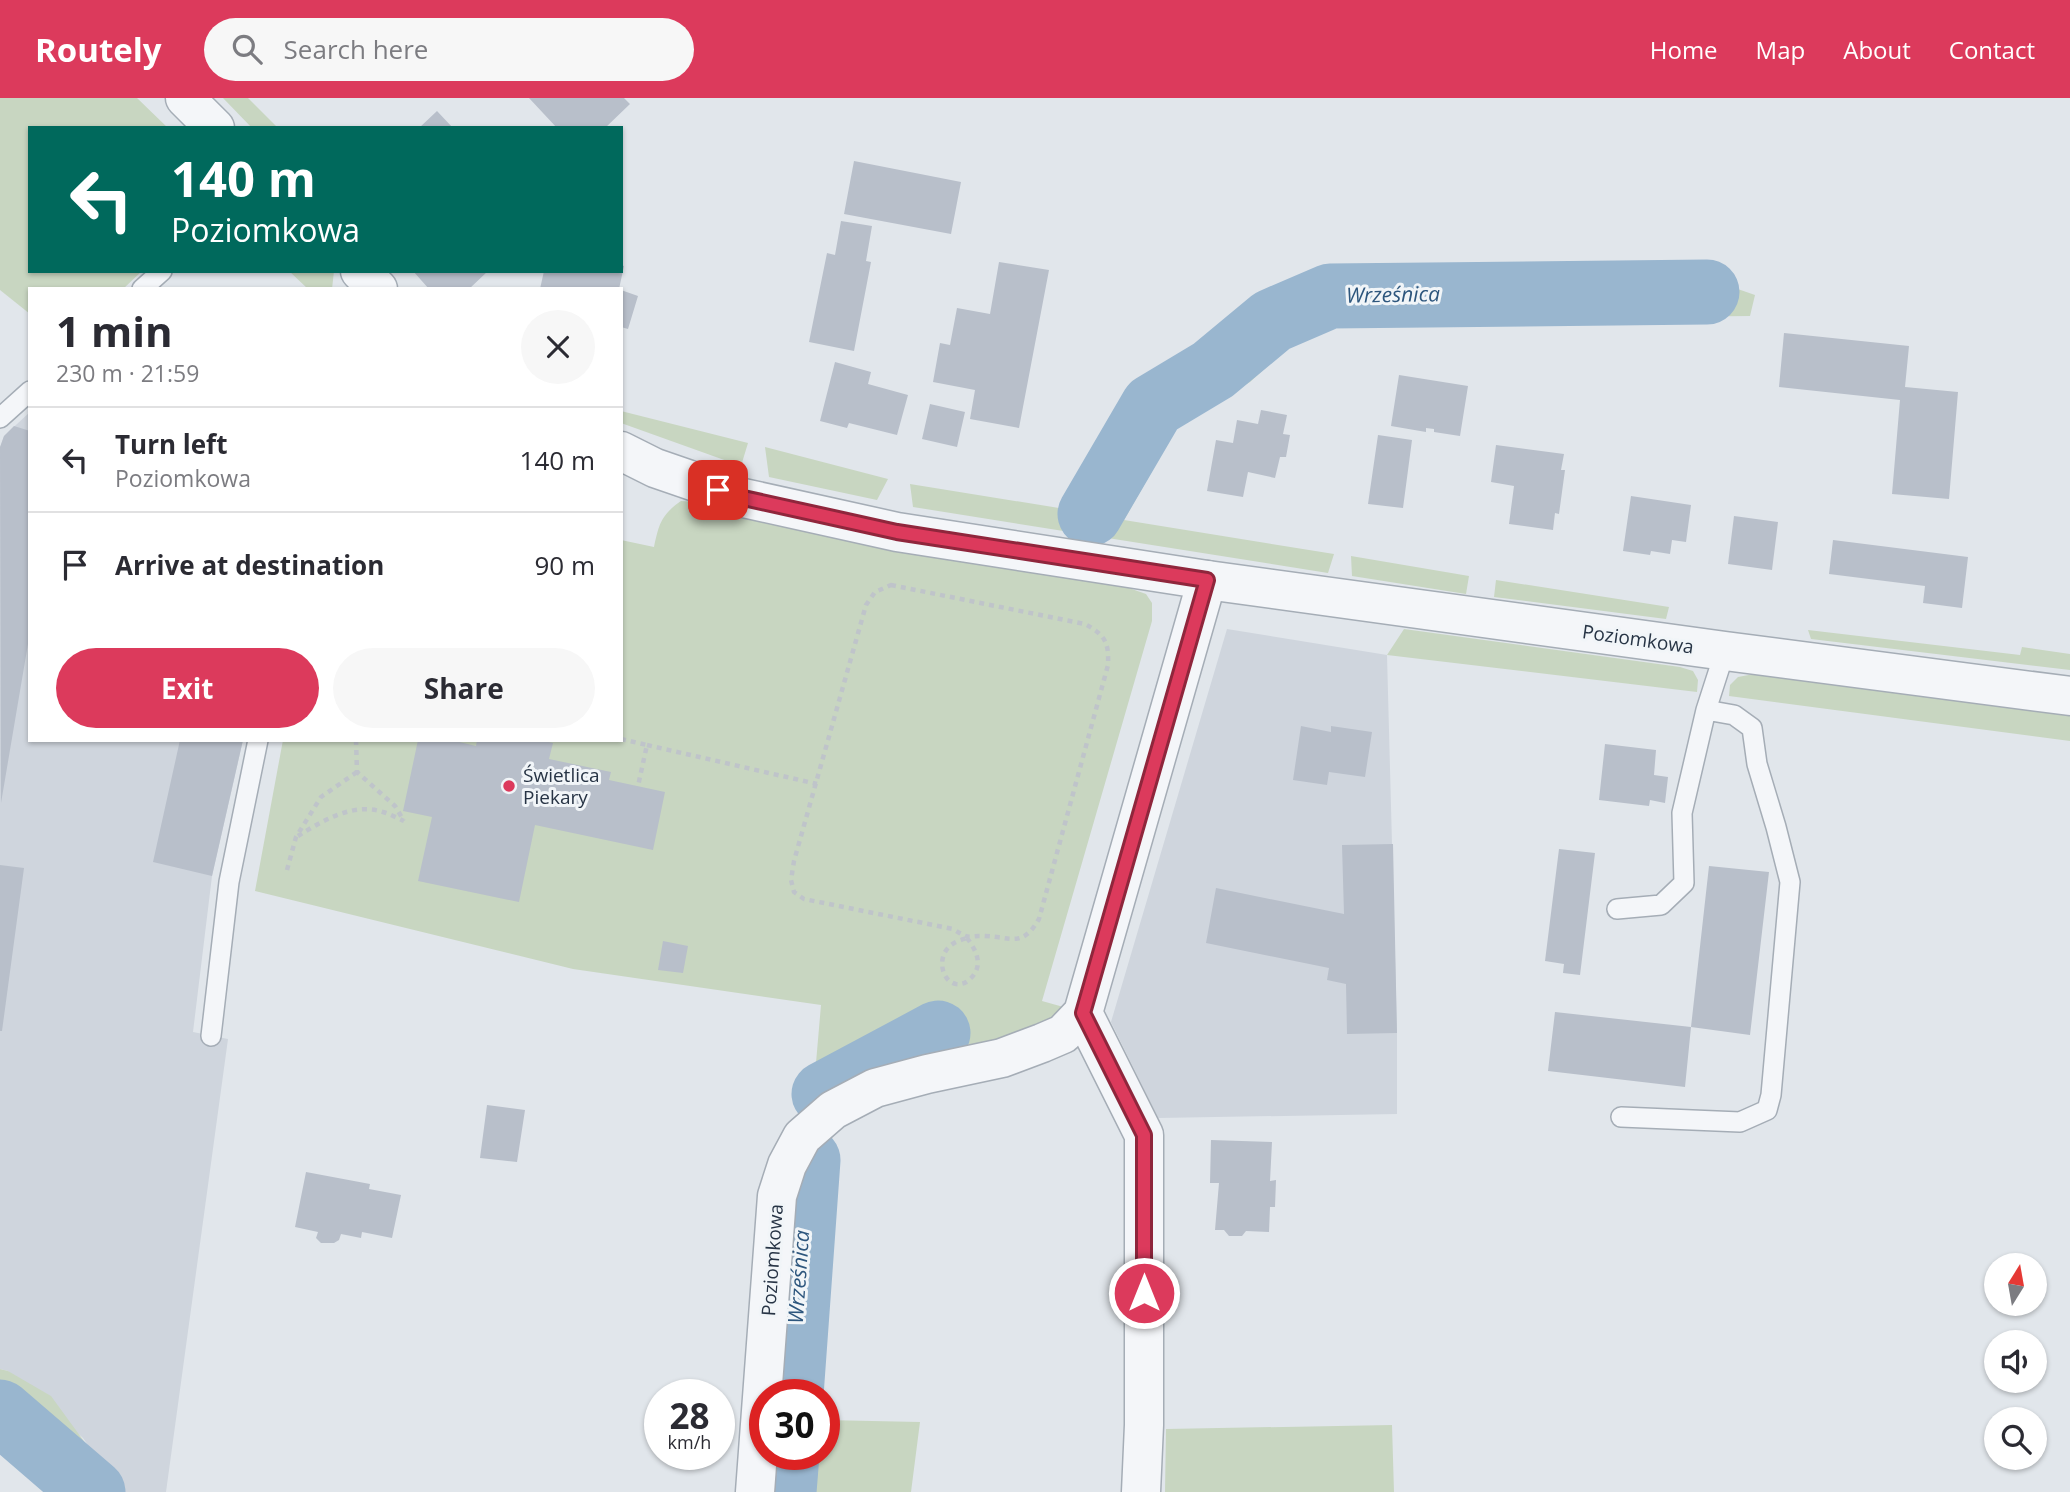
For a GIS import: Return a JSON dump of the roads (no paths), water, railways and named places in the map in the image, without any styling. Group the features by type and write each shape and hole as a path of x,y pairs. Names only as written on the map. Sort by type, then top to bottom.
{"street":[{"path":"185,98 213,126"},
{"name":"Poziomkowa","path":"623,452 666,472 739,497 897,532 1207,580 2070,696"},
{"path":"1141,1492 1144,1425 1144,1135 1083,1013 1207,580"},
{"name":"Poziomkowa","path":"755,1492 776,1196 787,1165 802,1137 834,1110 875,1088 1002,1058 1063,1034 1083,1013"}],"lane":[{"path":"144,287 160,273"},
{"path":"0,418 28,393"},
{"path":"1617,909 1661,905 1684,883 1682,813 1706,710 1725,651"},
{"path":"1621,1117 1740,1122 1766,1110 1770,1095 1790,883 1758,764 1752,728 1734,715 1706,710"},
{"path":"211,1036 229,881 258,742"}],"waterway":[{"name":"Wrześnica","path":"1090,514 1153,406 1213,370 1272,321 1330,296 1707,292"},
{"name":"Wrześnica","path":"824,1094 938,1033"},
{"name":"Wrześnica","path":"792,1379 808,1160"},
{"name":"Wrześnica","path":"0,1412 93,1492"},
{"name":"Wrześnica","path":"784,1492 786,1470"}],"place":[{"name":"Świetlica Piekary","path":"509,786"}]}
